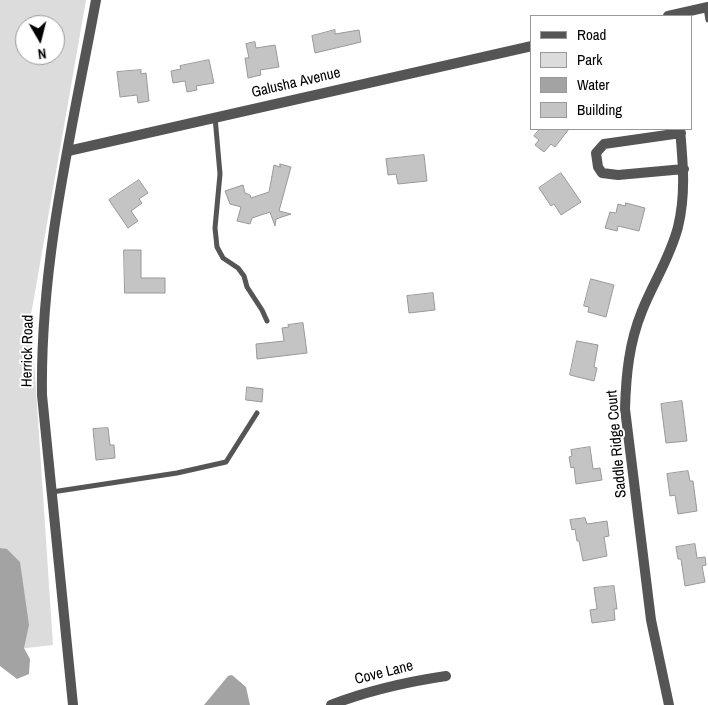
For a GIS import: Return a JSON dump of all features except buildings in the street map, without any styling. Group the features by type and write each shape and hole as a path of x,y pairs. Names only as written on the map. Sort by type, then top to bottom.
{"street":[{"name":"Herrick Road","path":"73,705 42,395 43,318 48,264 96,0"},
{"path":"673,15 707,8"},
{"name":"Galusha Avenue","path":"68,151 215,116 530,46"},
{"path":"681,131 604,144 596,153 596,157 602,174 618,175 684,169"},
{"name":"Saddle Ridge Court","path":"669,705 651,620 626,409 626,384 634,334 678,227 683,203 684,169 681,131"},
{"name":"Cove Lane","path":"331,705 356,695 400,683 446,676"}],"lane":[{"path":"707,8 708,20"},
{"path":"215,116 220,174 215,228 217,247 223,258 238,268 244,276 247,287 262,310 266,321"},
{"path":"52,492 177,472 226,462 257,413"}],"green space":[{"path":"0,0 86,0 31,315 53,645 0,651"}],"water":[{"path":"0,548 7,549 20,562 29,625 24,648 30,659 29,674 17,679 0,666"},
{"path":"232,675 246,687 250,705 204,705 228,676"}]}
